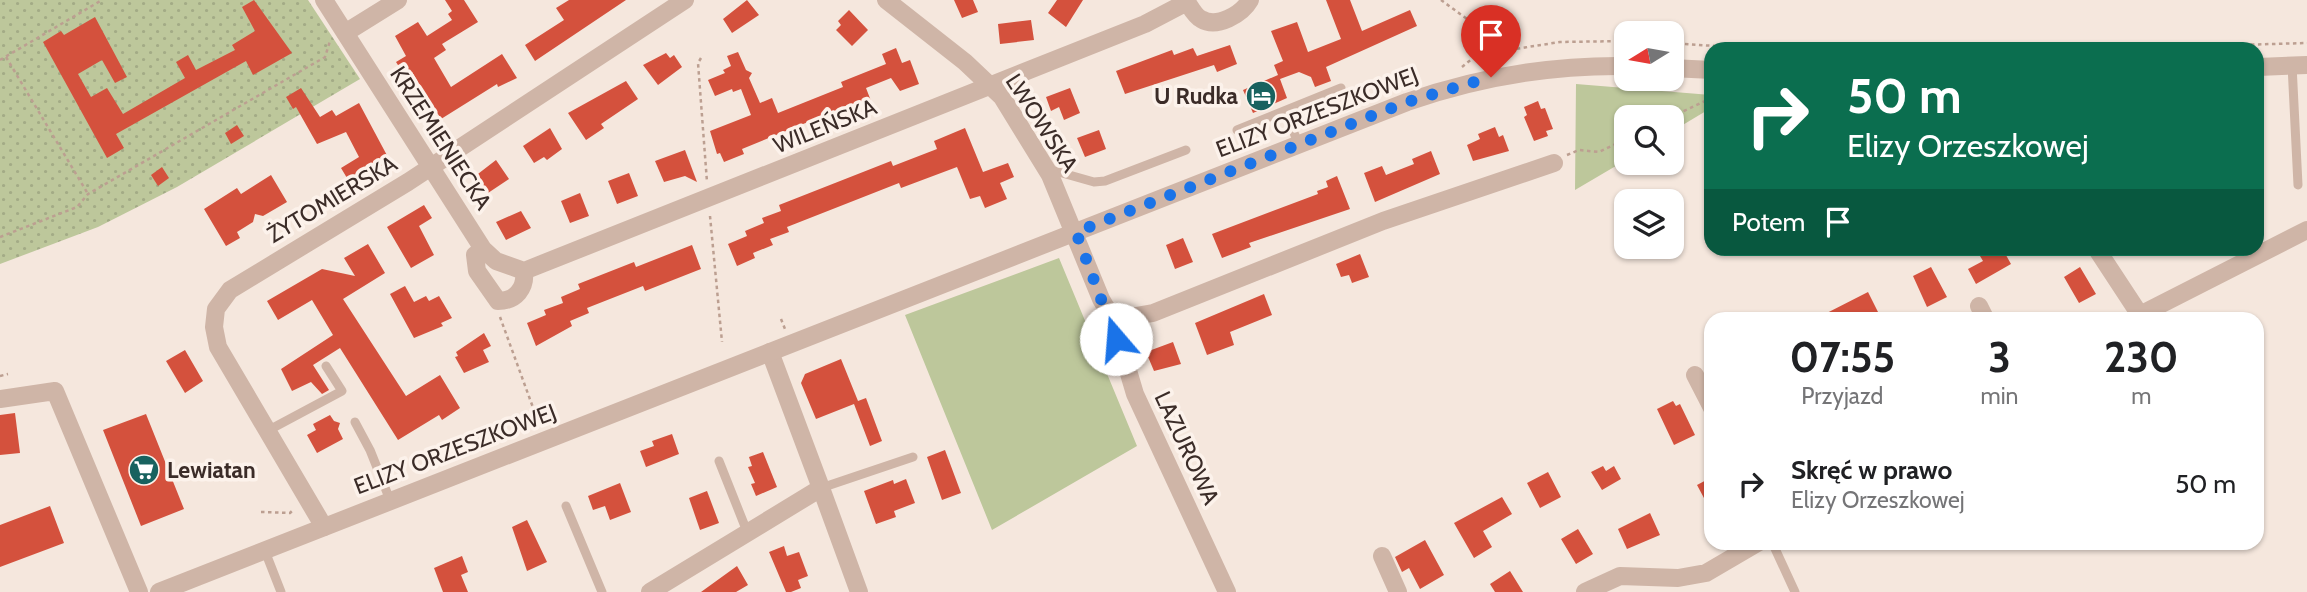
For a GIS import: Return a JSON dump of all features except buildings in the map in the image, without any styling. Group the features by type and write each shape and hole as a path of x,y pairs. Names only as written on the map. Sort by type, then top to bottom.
{"street":[{"name":"KRZEMIENIECKA","path":"324,0 483,249"},
{"path":"345,33 398,0"},
{"name":"ŻYTOMIERSKA","path":"324,527 218,347 214,327 216,309 230,290 431,168 685,0"},
{"name":"LWOWSKA","path":"886,0 991,85 1046,169 1076,232"},
{"name":"WILEŃSKA","path":"524,271 696,205 1145,24 1186,1 1197,17 1205,22 1215,22 1244,9 1250,0"},
{"path":"2264,67 2299,65"},
{"name":"ELIZY ORZESZKOWEJ","path":"159,592 1418,99 1491,77 1550,68 1614,66"},
{"path":"1684,69 1704,70"},
{"path":"1076,232 1101,299 1113,320 1153,313 1383,221 1554,163"},
{"path":"2264,252 2307,230"},
{"path":"483,249 496,261 524,271 525,280 520,291 510,299 498,301 477,271 475,255 483,249"},
{"path":"2101,256 2134,312"},
{"path":"2147,312 2256,256"},
{"name":"LAZUROWA","path":"1113,320 1116,339 1135,394 1227,592"},
{"path":"770,352 859,592"},
{"path":"1695,375 1704,392"},
{"path":"0,400 55,391 139,592"},
{"path":"650,592 821,488"},
{"path":"1585,592 1620,576 1678,578 1706,573 1745,550"},
{"path":"1382,556 1398,592"}],"lane":[{"path":"1485,53 1491,77"},
{"path":"2298,185 2299,65"},
{"path":"1237,130 1341,89"},
{"path":"1285,111 1298,145"},
{"path":"1046,169 1094,182 1105,181 1185,150"},
{"path":"269,430 342,391 326,366"},
{"path":"355,422 370,450 390,500"},
{"path":"821,488 913,457"},
{"path":"719,461 748,534"},
{"path":"566,506 602,592"},
{"path":"1776,550 1795,592"},
{"path":"265,551 281,592"}],"path":[{"path":"0,60 102,0"},
{"path":"1441,0 1478,27 1485,53"},
{"path":"0,237 77,207 88,194 325,57 330,41 323,31"},
{"path":"1454,74 1475,56 1485,53 1560,42 1614,41"},
{"path":"2264,44 2307,43"},
{"path":"1684,44 1704,45"},
{"path":"6,57 88,194"},
{"path":"1684,111 1704,101"},
{"path":"1554,163 1579,150 1599,152 1614,145"},
{"path":"498,301 500,316 535,413"},
{"path":"0,376 8,374"},
{"path":"261,512 290,513 307,494"}],"green space":[{"path":"0,0 308,0 360,79 177,187 98,227 0,264"},
{"path":"1576,84 1614,87 1614,91 1704,94 1704,112 1684,124 1684,105 1614,105 1614,167 1575,190"},
{"path":"1059,258 1137,446 992,530 905,315"}],"place":[{"name":"U Rudka","path":"1261,96"},
{"name":"Lewiatan","path":"144,470"}],"route":[{"path":"1116,339 1113,320 1101,299 1076,232 1407,102 1491,77"}]}
